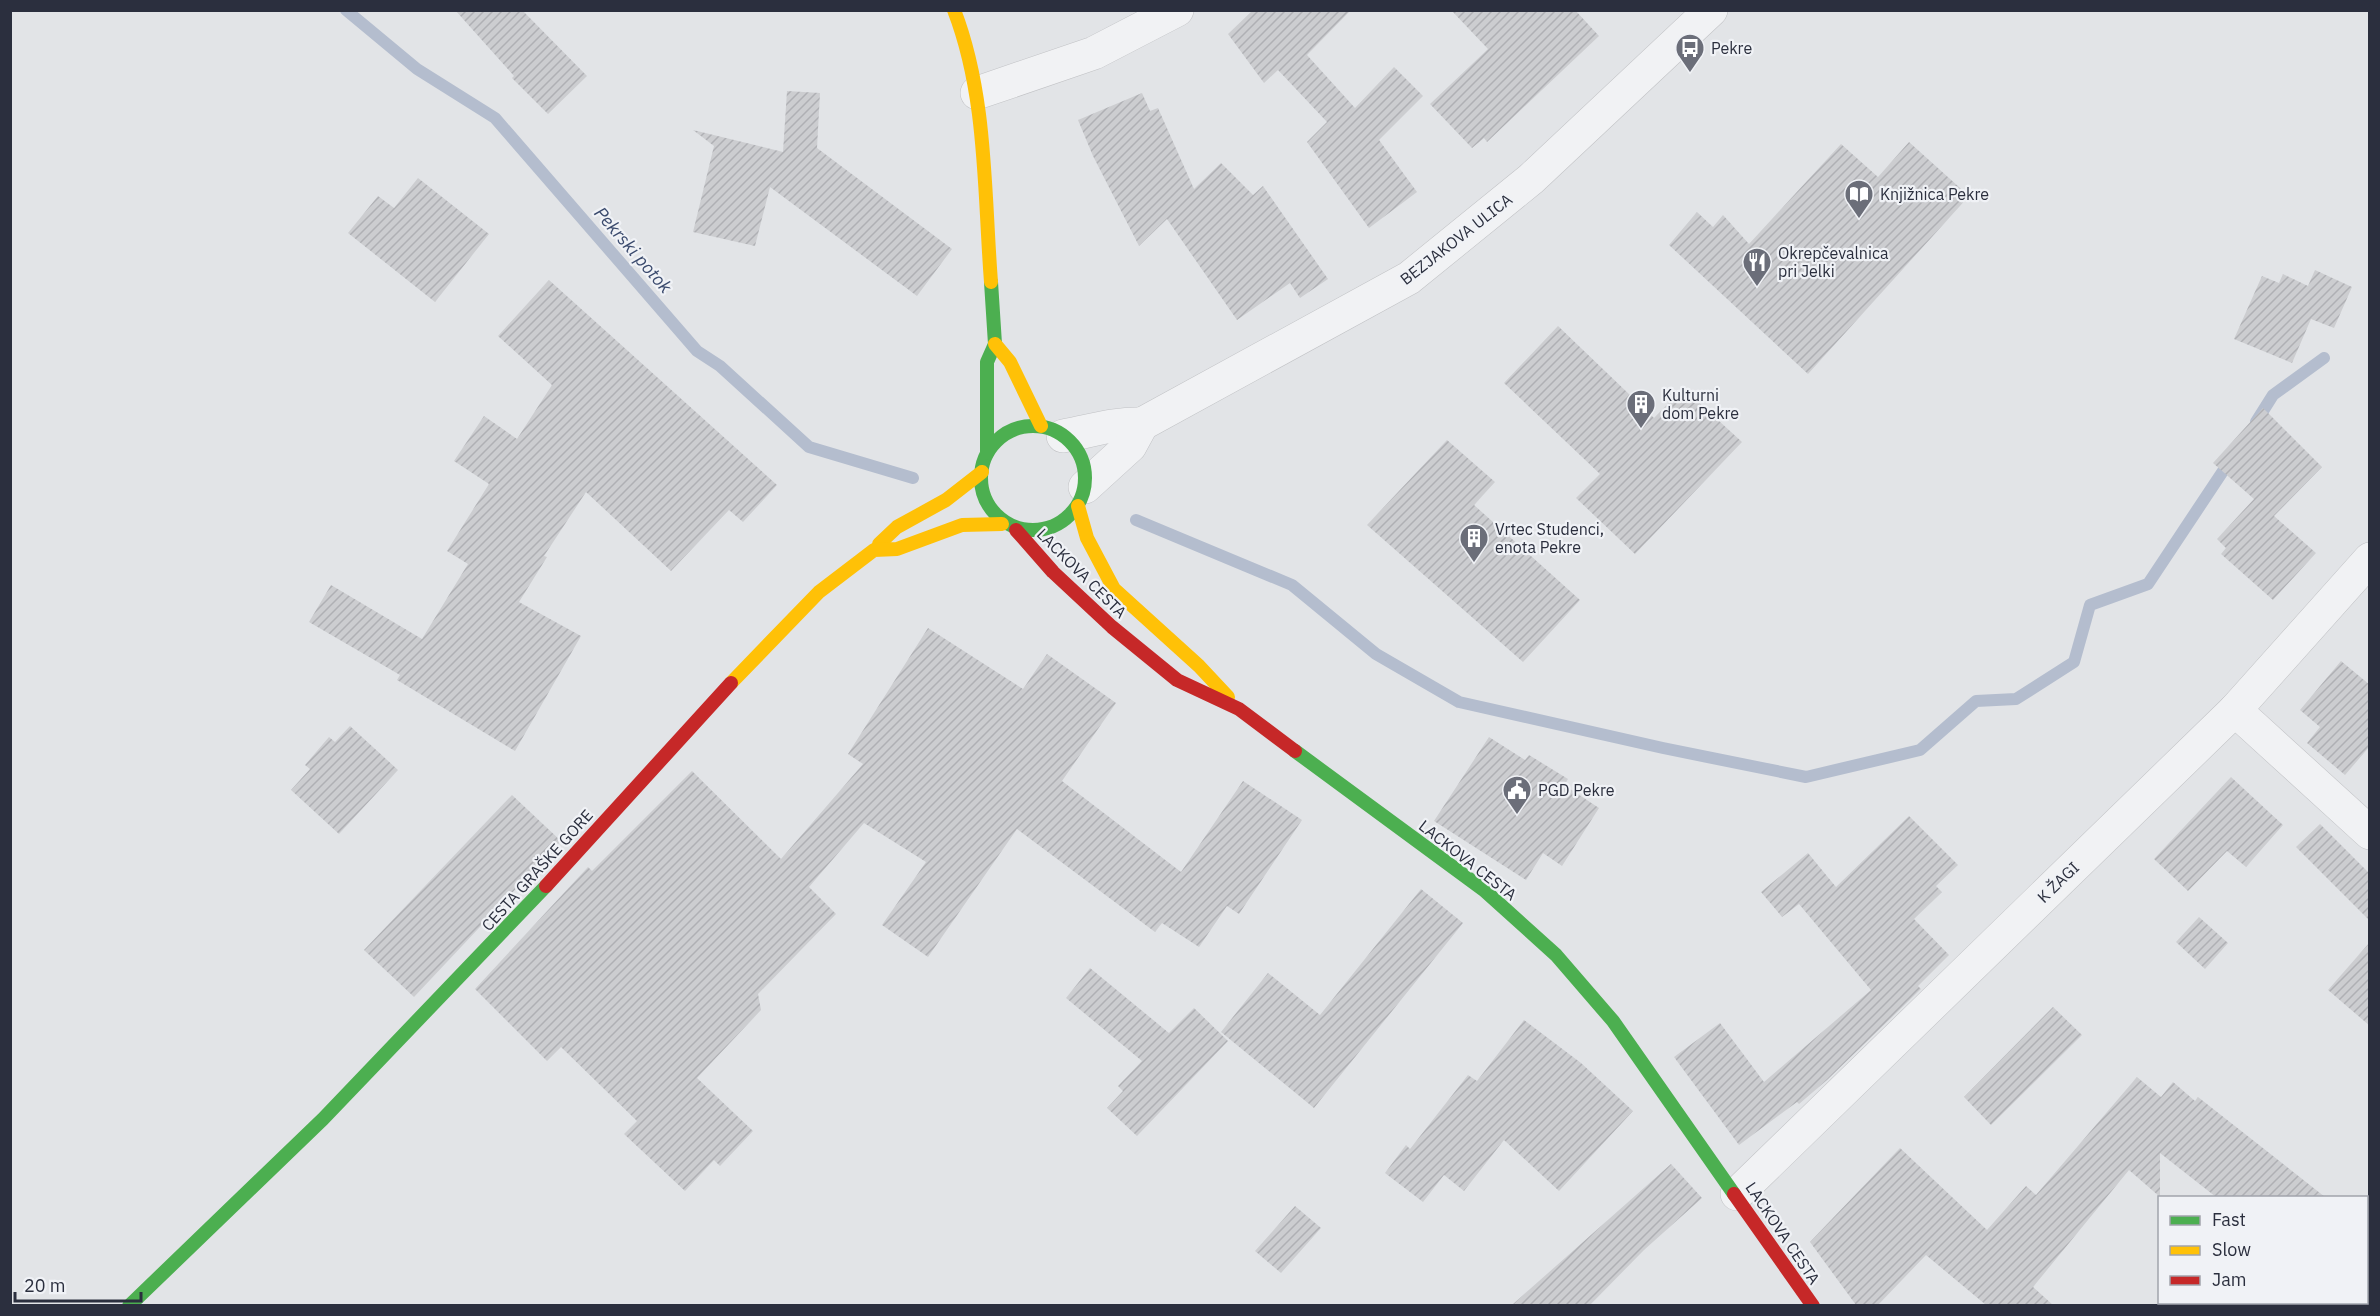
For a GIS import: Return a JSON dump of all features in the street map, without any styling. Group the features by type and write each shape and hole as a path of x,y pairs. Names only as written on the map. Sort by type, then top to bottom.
{"street":[{"path":"954,10 963,33 977,93 995,344 987,362 987,453 982,472 982,487 987,505 1002,524"},
{"path":"977,93 1094,52 1177,10"},
{"name":"BEZJAKOVA ULICA","path":"1081,496 1130,446 1142,424 1409,278 1531,179 1711,10"},
{"path":"995,344 1010,362 1052,431 1078,451 1084,466 1081,496 1087,538 1114,589 1199,666 1239,709"},
{"path":"987,453 1005,434 1022,426 1052,431 1095,430 1114,423 1142,424"},
{"name":"CESTA GRAŠKE GORE","path":"129,1305 216,1225 323,1119 517,918 704,711 819,592 874,550 887,532 942,502 982,472"},
{"path":"874,550 897,549 962,525 1002,524 1016,530 1037,530 1058,523 1081,496"},
{"name":"LACKOVA CESTA","path":"1016,530 1053,572 1112,627 1177,680 1239,709 1484,890 1556,956 1612,1021 1737,1194 1813,1305"},
{"name":"K ŽAGI","path":"1737,1194 2235,710 2370,559"},
{"path":"2235,710 2370,833"}],"building":[{"path":"455,10 522,10 587,76 548,114 512,78 514,76"},
{"path":"1253,10 1351,10 1307,55 1355,108 1394,67 1423,96 1379,140 1417,192 1369,228 1307,142 1327,122 1278,70 1264,83 1228,34"},
{"path":"1451,10 1575,10 1599,36 1487,142 1484,138 1472,148 1430,104 1488,49"},
{"path":"787,91 820,93 817,148 952,249 917,296 770,187 755,246 693,232 714,146 693,130 783,152"},
{"path":"1142,93 1150,111 1158,108 1194,189 1221,163 1253,195 1263,186 1328,279 1300,298 1290,283 1237,320 1167,219 1139,246 1093,156 1078,120"},
{"name":"Knjižnica Pekre","path":"1909,142 1969,196 1808,374 1669,245 1697,212 1713,227 1723,215 1749,244 1841,144 1878,177"},
{"path":"418,178 489,234 435,302 348,233 378,196 394,208"},
{"path":"2315,270 2352,287 2334,328 2311,319 2292,363 2234,339 2262,276 2279,283 2283,274 2308,286"},
{"path":"549,280 777,485 743,522 729,510 671,571 586,492 544,556 547,557 519,602 581,636 515,751 397,680 400,675 309,622 331,585 422,639 468,564 447,551 489,484 454,461 484,416 517,439 552,385 498,336"},
{"name":"Kulturni dom Pekre","path":"1558,326 1654,418 1683,388 1742,442 1635,554 1576,498 1600,474 1504,383"},
{"path":"2263,408 2322,467 2274,516 2316,553 2273,600 2221,554 2226,548 2217,539 2254,499 2213,463"},
{"name":"Vrtec Studenci, enota Pekre","path":"1447,440 1495,482 1474,505 1580,600 1523,662 1367,525"},
{"path":"928,628 1023,689 1047,654 1116,703 1062,781 1181,872 1243,781 1302,820 1239,914 1227,906 1199,947 1162,923 1155,932 1017,829 928,957 882,925 926,862 864,823 809,887 836,914 758,994 761,1010 697,1078 753,1131 720,1166 714,1160 685,1191 624,1134 637,1121 561,1047 547,1061 475,989 588,867 592,871 692,771 781,859 863,764 848,754"},
{"path":"2341,661 2370,685 2370,746 2345,775 2307,743 2320,727 2300,710"},
{"path":"350,726 398,770 339,834 291,790 310,769 305,765 329,737 335,742"},
{"name":"PGD Pekre","path":"1489,737 1525,760 1529,755 1568,779 1564,785 1599,808 1562,866 1543,853 1526,880 1434,821"},
{"path":"2231,777 2283,825 2246,867 2227,851 2188,891 2154,859"},
{"path":"512,795 561,841 414,997 364,950"},
{"path":"1909,816 1958,865 1936,886 1942,892 1914,919 1949,955 1918,986 1921,989 1827,1080 1799,1104 1797,1102 1739,1145 1674,1057 1720,1023 1764,1082 1871,990 1799,904 1782,917 1761,892 1808,853 1836,887"},
{"path":"2320,824 2370,874 2370,921 2296,847"},
{"path":"1421,889 1463,923 1314,1108 1221,1032 1268,973 1320,1015"},
{"path":"2199,917 2228,943 2205,969 2176,942"},
{"path":"2370,942 2370,1026 2328,990"},
{"path":"1090,968 1169,1033 1194,1008 1228,1041 1137,1136 1107,1108 1123,1091 1118,1086 1142,1061 1066,998"},
{"path":"2053,1007 2082,1035 1991,1125 1964,1097"},
{"path":"1524,1020 1581,1063 1633,1111 1559,1191 1504,1140 1464,1191 1444,1175 1423,1202 1385,1173 1406,1145 1410,1149 1468,1075 1477,1081"},
{"path":"2137,1077 2161,1097 2173,1082 2195,1101 2198,1097 2324,1196 2215,1196 2160,1153 2160,1196 2129,1170 2033,1287 2053,1305 1986,1305 1926,1255 1878,1305 1856,1305 1810,1242 1900,1148 1987,1230 2026,1186 2036,1195"},
{"path":"1671,1164 1702,1198 1644,1250 1590,1305 1512,1305"},
{"path":"1295,1206 1321,1228 1281,1273 1255,1251"}],"waterway":[{"name":"Pekrski potok","path":"346,10 417,69 495,118 697,351 720,366 809,447 913,478"},
{"path":"2256,422 2273,395 2324,358"},
{"path":"1136,520 1292,585 1376,654 1459,702 1663,748 1806,777 1920,750 1976,701 2016,699 2074,662 2090,605 2148,584 2231,459"}],"traffic: fast":[{"path":"987,453 987,362 995,344 991,282"},
{"path":"1033,426 1053,430 1062,435 1076,449 1081,458 1085,478 1081,498 1076,507 1062,521 1053,526 1033,530 1013,526 1004,521 990,507 985,498 981,478 985,458 990,449 1004,435 1013,430 1033,426"},
{"path":"1295,751 1484,890 1556,955 1613,1021 1734,1194"},
{"path":"129,1306 323,1119 546,886"}],"traffic: slow":[{"path":"954,10 965,42 978,110 991,282"},
{"path":"995,344 1010,362 1041,426"},
{"path":"879,544 897,527 946,500 982,472"},
{"path":"1078,506 1087,538 1114,589 1199,666 1228,697"},
{"path":"731,683 819,592 874,550 897,549 962,525 1002,524"}],"traffic: jam":[{"path":"1016,530 1053,572 1112,627 1177,680 1239,709 1295,751"},
{"path":"546,886 731,683"},
{"path":"1734,1194 1813,1306"}],"place":[{"name":"Pekre","path":"1690,74"},
{"name":"Knjižnica Pekre","path":"1859,220"},
{"name":"Okrepčevalnica pri Jelki","path":"1757,288"},
{"name":"Kulturni dom Pekre","path":"1641,430"},
{"name":"Vrtec Studenci, enota Pekre","path":"1474,564"},
{"name":"PGD Pekre","path":"1517,816"}]}
